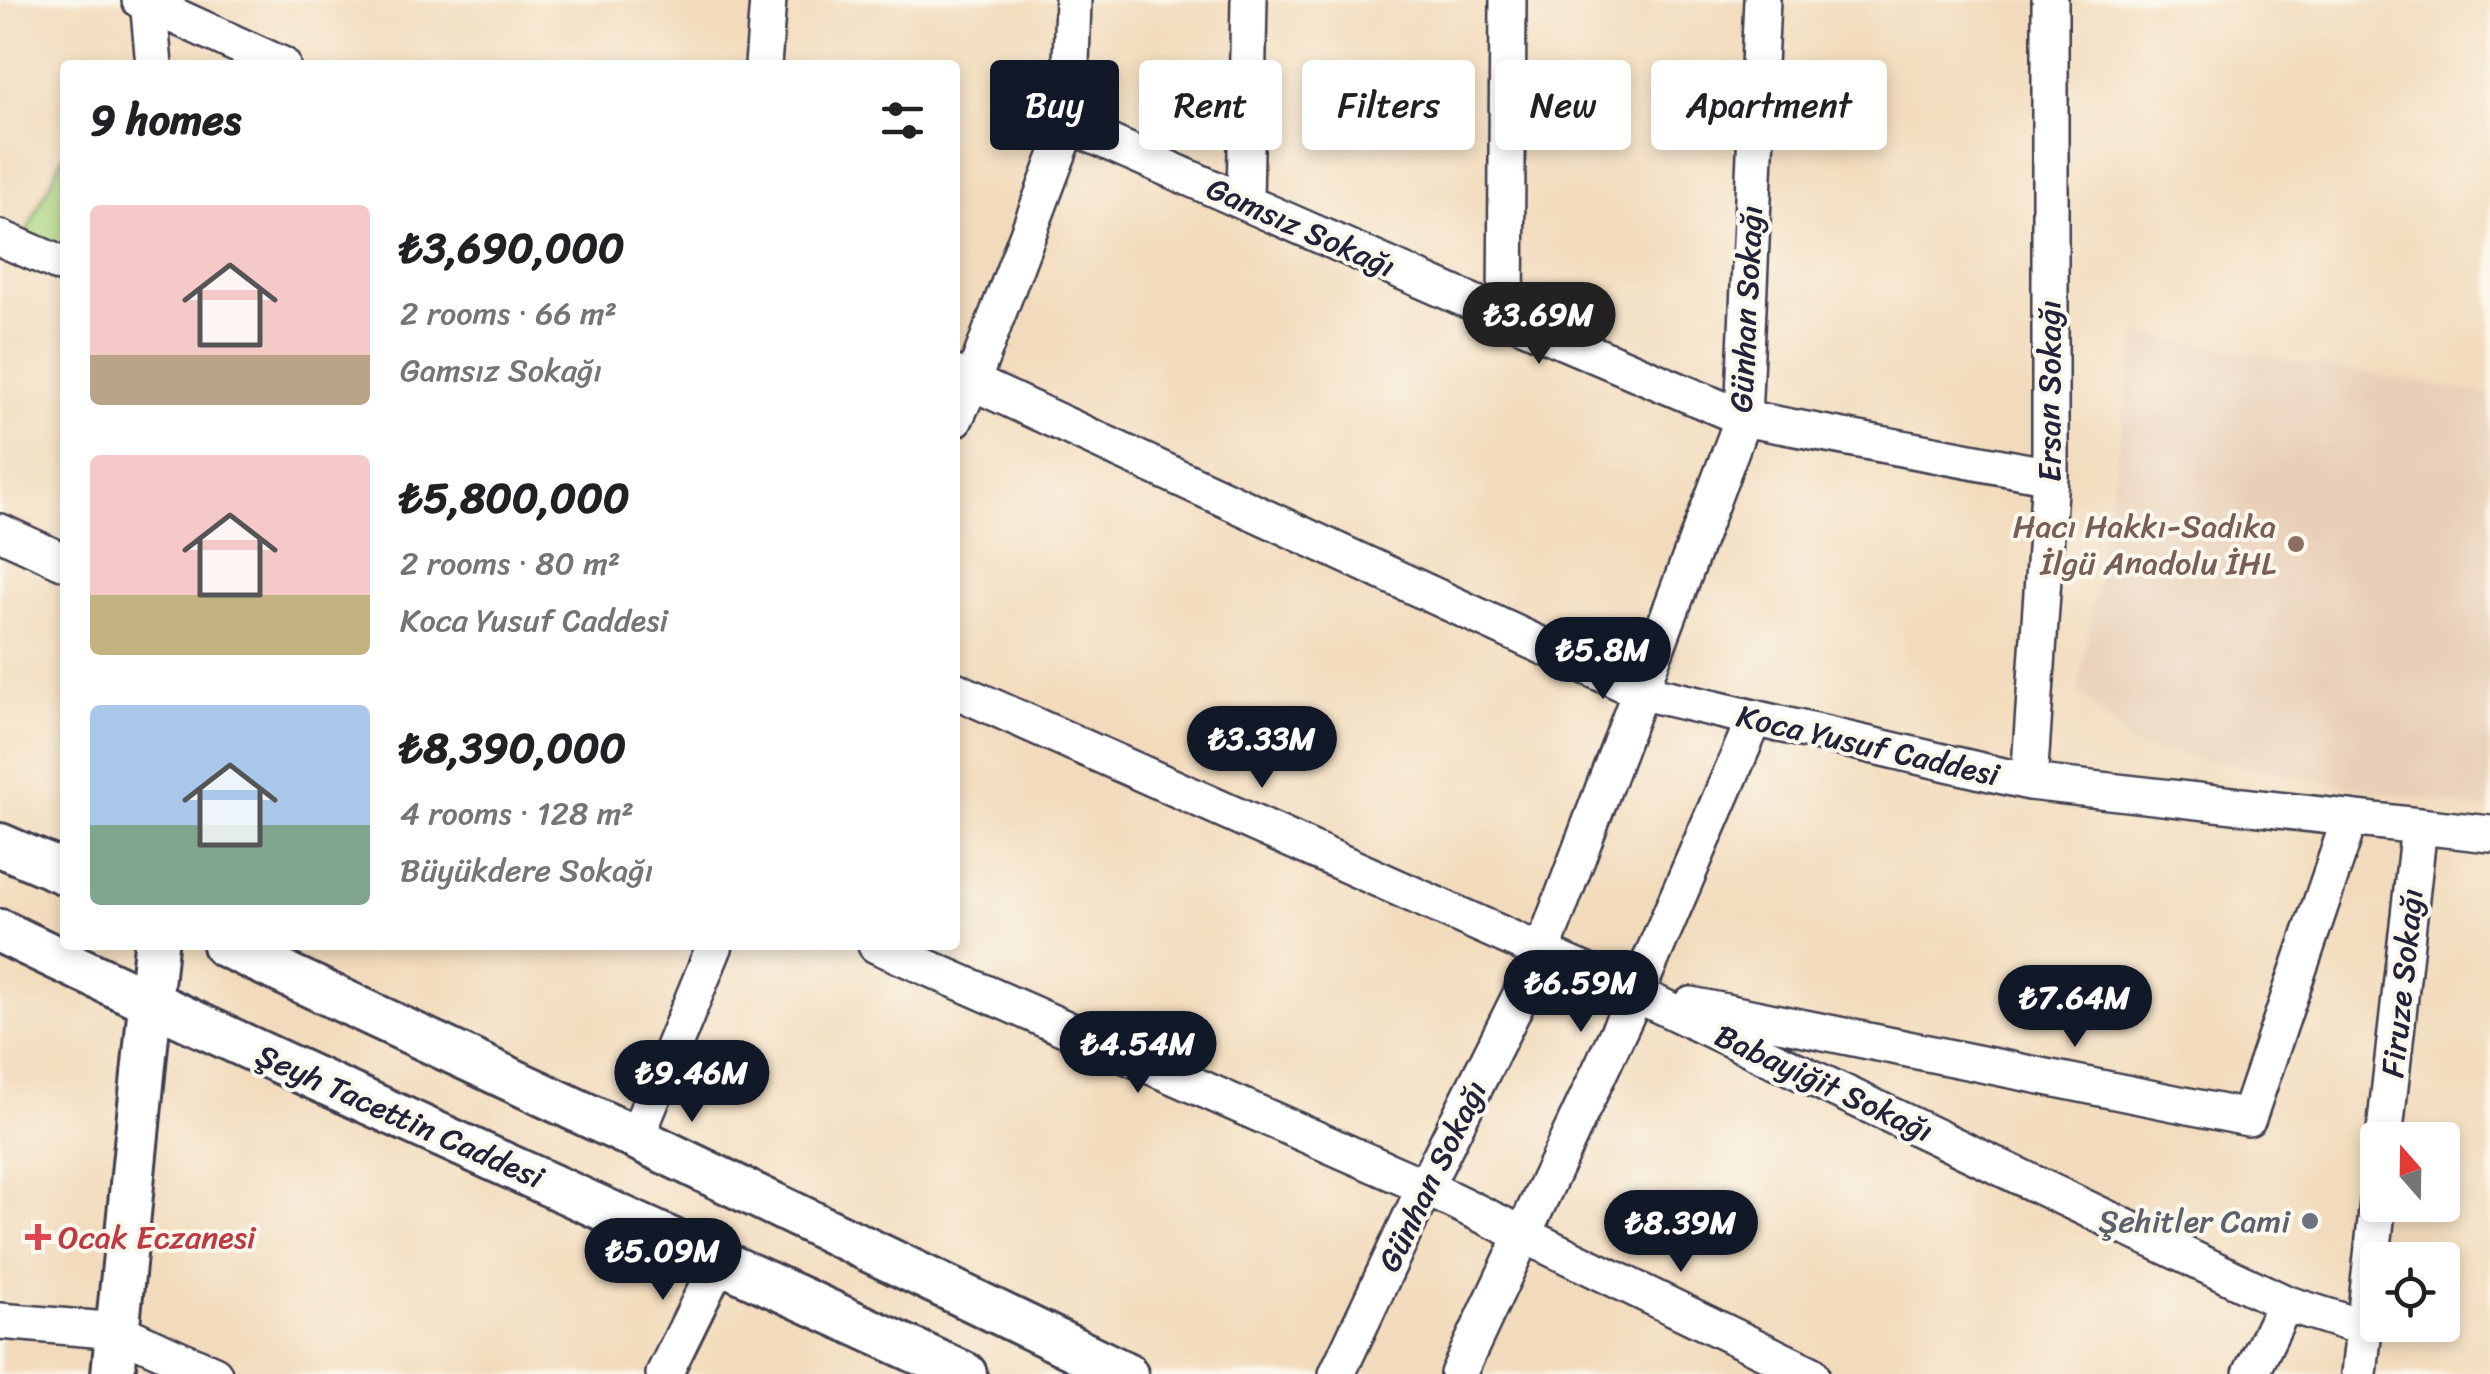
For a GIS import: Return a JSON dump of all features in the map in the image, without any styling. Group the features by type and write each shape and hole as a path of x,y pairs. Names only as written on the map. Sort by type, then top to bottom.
{"street":[{"path":"763,60 768,0"},
{"path":"1071,60 1072,0"},
{"path":"1245,201 1249,0"},
{"path":"1506,318 1508,0"},
{"name":"Günhan Sokağı","path":"1337,1374 1542,952 1743,418 1762,0"},
{"name":"Ersan Sokağı","path":"2028,782 2050,476 2050,0"},
{"path":"146,1 153,60"},
{"path":"146,1 271,60"},
{"name":"Gamsız Sokağı","path":"1119,147 1743,418 2050,476"},
{"path":"964,378 1059,150"},
{"path":"0,238 60,264"},
{"name":"Koca Yusuf Caddesi","path":"964,378 1642,692 2028,782 2490,834"},
{"path":"0,532 60,560"},
{"name":"Babayiğit Sokağı","path":"960,692 1636,994 2286,1302 2360,1327"},
{"path":"1458,1374 1636,994 1756,718"},
{"path":"1636,994 2248,1118 2350,818"},
{"name":"Firuze Sokağı","path":"2386,1122 2419,826"},
{"path":"0,845 60,871"},
{"name":"Şeyh Tacettin Caddesi","path":"0,931 966,1374"},
{"path":"113,1374 156,950"},
{"path":"235,950 1126,1374"},
{"path":"636,1138 713,950"},
{"path":"887,950 1425,1186 1811,1374"},
{"path":"664,1374 720,1260"},
{"path":"2252,1374 2286,1302"},
{"path":"0,1321 118,1331 214,1374"},
{"path":"2359,1374 2362,1342"}],"shaded area":[{"name":"Hacı Hakkı-Sadıka İlgü Anadolu İHL","path":"2137,333 2490,395 2490,811 2136,747 2078,693"}],"green space":[{"path":"60,162 60,249 24,237"}],"place":[{"name":"Hacı Hakkı-Sadıka İlgü Anadolu İHL","path":"2296,544"},
{"name":"Şehitler Cami","path":"2310,1221"},
{"name":"Ocak Eczanesi","path":"38,1237"}]}
